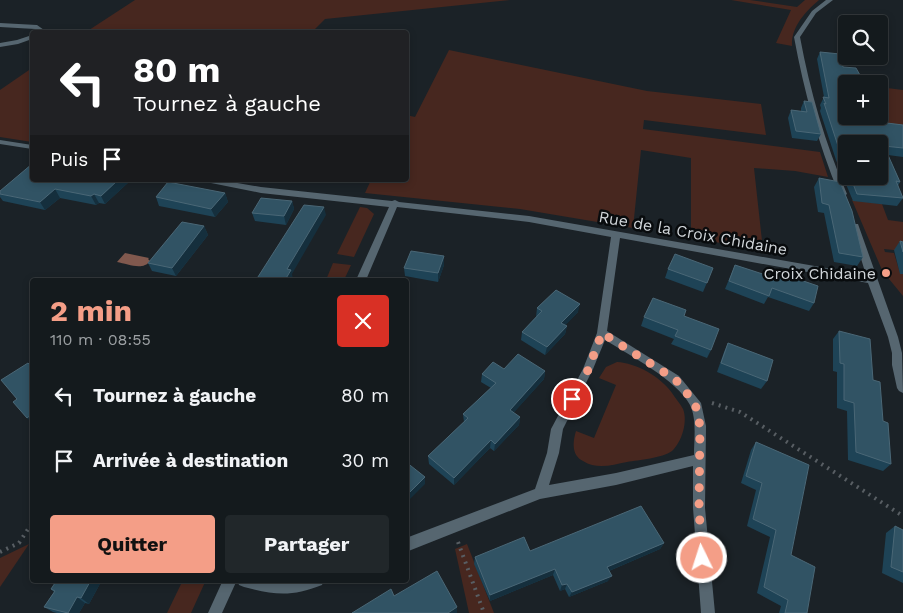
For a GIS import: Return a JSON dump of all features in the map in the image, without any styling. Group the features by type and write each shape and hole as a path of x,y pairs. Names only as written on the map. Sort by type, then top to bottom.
{"street":[{"path":"830,0 814,12 797,37 802,65 826,151 845,201"},
{"path":"0,25 37,27 40,30"},
{"path":"0,45 30,38"},
{"path":"0,142 30,147"},
{"name":"Rue de la Croix Chidaine","path":"217,182 261,190 529,219 872,280"},
{"path":"362,278 395,203"},
{"path":"852,218 872,280 898,338 897,365 903,388"},
{"path":"540,493 553,453 557,429 588,370 602,333 616,235"},
{"path":"602,333 675,379 695,403 700,426 699,508 708,613"},
{"path":"409,544 540,493 650,472 699,459"},
{"path":"215,613 229,583"},
{"path":"257,583 283,589 298,587 308,583"}],"path":[{"path":"690,396 740,412 903,516"},
{"path":"0,552 19,543 30,526"},
{"path":"452,528 484,613"}],"shaded area":[{"path":"135,0 510,0 325,19 314,30 89,30"},
{"path":"731,0 750,0 797,7 805,0 819,0 796,26 792,46 776,43 791,10"},
{"path":"449,50 647,91 761,104 766,135 644,120 643,129 820,152 828,177 795,171 754,168 763,250 691,238 691,158 641,150 633,228 520,209 365,193 370,182 409,182 409,116 415,117"},
{"path":"30,69 30,142 0,137 0,90"},
{"path":"888,88 903,90 903,133 876,125 888,125"},
{"path":"852,200 882,204 888,220 903,222 903,251 884,249 885,252 894,253 900,273 903,274 903,296 885,274 889,275 888,271 882,270"},
{"path":"360,207 367,208 374,214 354,257 337,254"},
{"path":"125,253 149,258 150,261 143,266 117,262"},
{"path":"333,263 351,265 345,278 327,278"},
{"path":"617,362 640,368 654,376 667,387 683,409 685,419 683,431 676,447 668,453 610,465 588,464 576,455 574,443 576,431 594,438 616,385 599,378 606,367"},
{"path":"29,544 0,587 0,558"},
{"path":"467,544 494,613 469,613 455,549"},
{"path":"182,583 205,583 191,613 167,613"}],"building":[{"path":"820,52 838,54 838,65 856,68 860,75 838,75 838,125 888,125 888,123 903,125 903,148 888,146 888,135 838,135 838,146 823,97 829,98"},
{"path":"804,101 812,102 821,134 796,131 791,110 807,112"},
{"path":"888,155 900,182 896,181 903,198 857,194 854,185 888,185"},
{"path":"30,166 30,182 116,182 101,196 94,194 91,196 55,189 40,202 0,194 0,191"},
{"path":"819,178 838,182 852,211 863,257 839,253 829,205 822,203"},
{"path":"168,182 225,193 211,209 156,197"},
{"path":"261,198 292,201 284,216 252,213"},
{"path":"304,205 324,207 287,269 291,270 286,278 257,278"},
{"path":"182,222 204,226 172,268 148,263"},
{"path":"411,251 444,256 438,273 404,268"},
{"path":"675,254 713,268 707,283 668,269"},
{"path":"735,265 775,278 777,272 818,286 814,303 772,288 769,296 729,281"},
{"path":"556,290 580,304 561,323 567,326 547,347 522,332 542,311 537,308"},
{"path":"653,298 686,310 684,316 719,329 711,350 675,336 678,330 644,317"},
{"path":"839,331 870,339 873,380 880,382 883,421 888,423 891,464 856,452 854,403 844,400 844,364 840,363"},
{"path":"728,343 773,360 767,381 721,363"},
{"path":"518,354 545,371 510,410 520,417 495,444 491,440 454,478 428,456 468,418 463,414 496,383 482,374 493,362 504,369"},
{"path":"28,363 30,365 30,416 27,418 13,402 17,399 1,380"},
{"path":"756,442 809,465 791,555 815,567 807,613 785,613 788,600 764,587 776,530 753,519 762,483 746,476"},
{"path":"409,464 425,477 409,493"},
{"path":"641,506 664,543 607,567 612,576 572,592 567,584 562,585 555,569 490,595 475,557 524,537 530,551"},
{"path":"895,526 903,530 903,572 891,567"},
{"path":"437,571 457,607 448,613 352,613 391,589 394,596"},
{"path":"55,583 89,583 81,598 77,597 68,613 44,607 55,591 51,589"}],"place":[{"name":"Croix Chidaine","path":"886,273"}],"route":[{"path":"572,399 588,370 602,333 675,379 684,388 695,403 700,426 699,508 702,558"}]}
